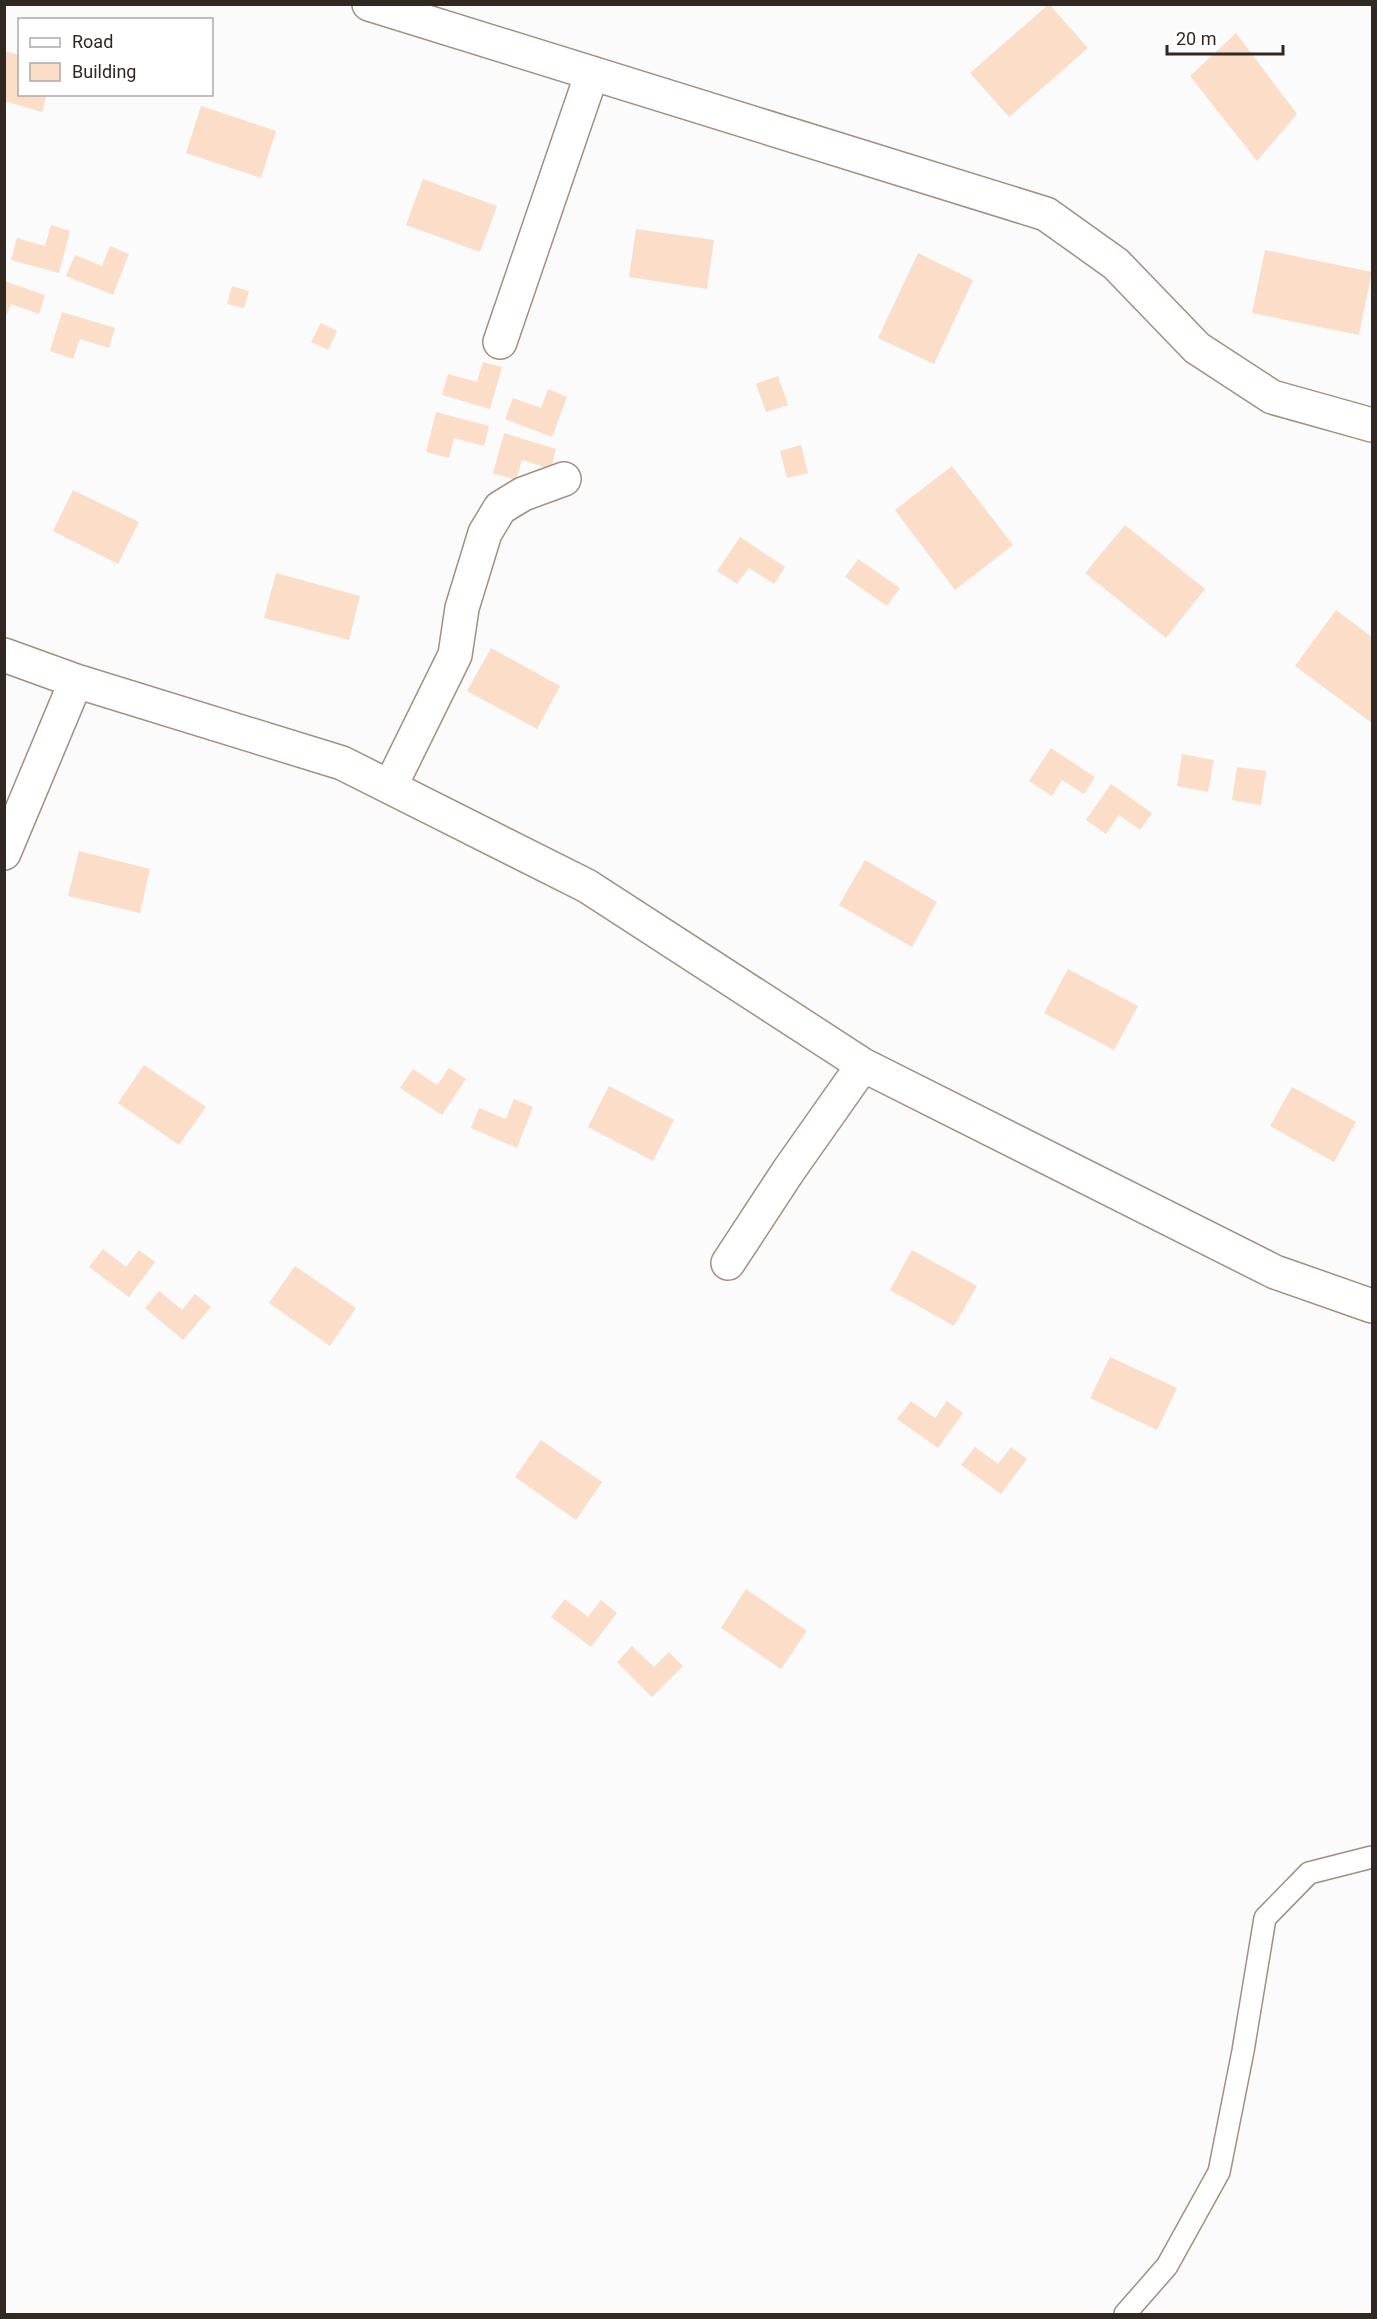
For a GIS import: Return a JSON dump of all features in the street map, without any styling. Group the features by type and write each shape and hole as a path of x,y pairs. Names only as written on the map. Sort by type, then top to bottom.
{"street":[{"path":"369,4 1046,214 1116,264 1197,348 1272,397 1372,425"},
{"path":"500,342 592,73"},
{"path":"390,787 454,655 462,608 485,533 500,508 524,494 564,479"},
{"path":"4,656 76,681 342,763 587,886 863,1065 1275,1272 1372,1306"},
{"path":"4,854 76,681"},
{"path":"728,1263 789,1170 863,1065"}],"lane":[{"path":"1125,2314 1167,2266 1220,2172 1265,1918 1309,1873 1372,1857"}],"building":[{"path":"1049,4 1088,48 1009,117 970,73"},
{"path":"1236,33 1297,114 1257,161 1190,76"},
{"path":"4,51 18,54 18,96 46,96 42,112 4,101"},
{"path":"201,106 276,131 261,178 186,153"},
{"path":"423,179 497,206 480,252 406,225"},
{"path":"51,225 70,231 59,273 11,260 17,238 45,246"},
{"path":"636,229 714,240 707,289 629,277"},
{"path":"110,246 129,254 113,295 66,276 75,255 102,266"},
{"path":"1265,250 1372,272 1359,335 1252,313"},
{"path":"918,253 973,280 934,364 878,338"},
{"path":"4,281 45,295 39,314 11,304 4,321"},
{"path":"232,286 249,291 244,308 227,304"},
{"path":"62,312 115,328 109,348 80,339 73,359 50,351"},
{"path":"321,323 337,331 328,350 311,342"},
{"path":"483,362 502,367 490,409 442,395 448,374 477,382"},
{"path":"778,376 788,405 766,412 756,384"},
{"path":"548,389 567,397 552,437 505,419 513,398 541,408"},
{"path":"436,412 489,426 484,446 454,438 449,458 426,452"},
{"path":"504,433 556,449 551,469 522,460 516,480 493,473"},
{"path":"801,445 808,473 787,478 780,451"},
{"path":"952,466 1013,545 955,590 895,510"},
{"path":"73,490 139,522 118,564 53,531"},
{"path":"1125,525 1205,589 1166,638 1085,573"},
{"path":"740,537 785,567 774,584 749,568 737,584 717,571"},
{"path":"858,559 900,588 887,606 845,577"},
{"path":"276,573 360,596 349,640 264,618"},
{"path":"1336,610 1372,637 1372,723 1295,666"},
{"path":"491,648 560,686 537,729 467,691"},
{"path":"1051,748 1095,777 1084,794 1062,780 1052,796 1029,781"},
{"path":"1182,754 1214,760 1208,792 1177,786"},
{"path":"1237,767 1266,771 1261,805 1232,800"},
{"path":"1111,784 1152,813 1140,830 1119,815 1106,834 1086,820"},
{"path":"79,851 150,869 140,913 68,896"},
{"path":"865,860 937,902 912,947 839,905"},
{"path":"1068,969 1138,1006 1114,1050 1044,1013"},
{"path":"144,1065 206,1107 179,1145 118,1103"},
{"path":"449,1068 466,1079 442,1115 400,1088 413,1069 437,1085"},
{"path":"609,1086 674,1120 653,1161 588,1127"},
{"path":"1292,1087 1356,1122 1334,1162 1270,1126"},
{"path":"514,1099 533,1107 517,1148 471,1128 479,1108 506,1119"},
{"path":"103,1249 126,1267 139,1250 155,1262 129,1297 89,1267"},
{"path":"912,1250 977,1286 954,1326 890,1290"},
{"path":"295,1266 356,1308 330,1346 269,1303"},
{"path":"159,1291 182,1310 195,1294 211,1307 183,1340 145,1308"},
{"path":"1110,1357 1177,1388 1157,1430 1090,1398"},
{"path":"911,1401 935,1418 947,1401 963,1413 938,1448 897,1419"},
{"path":"541,1440 602,1482 576,1520 515,1477"},
{"path":"975,1447 998,1464 1011,1447 1027,1459 1001,1494 961,1465"},
{"path":"746,1589 807,1631 781,1669 721,1628"},
{"path":"565,1599 588,1617 601,1600 617,1613 591,1647 551,1617"},
{"path":"632,1646 654,1667 669,1652 683,1666 652,1697 617,1662"}]}
